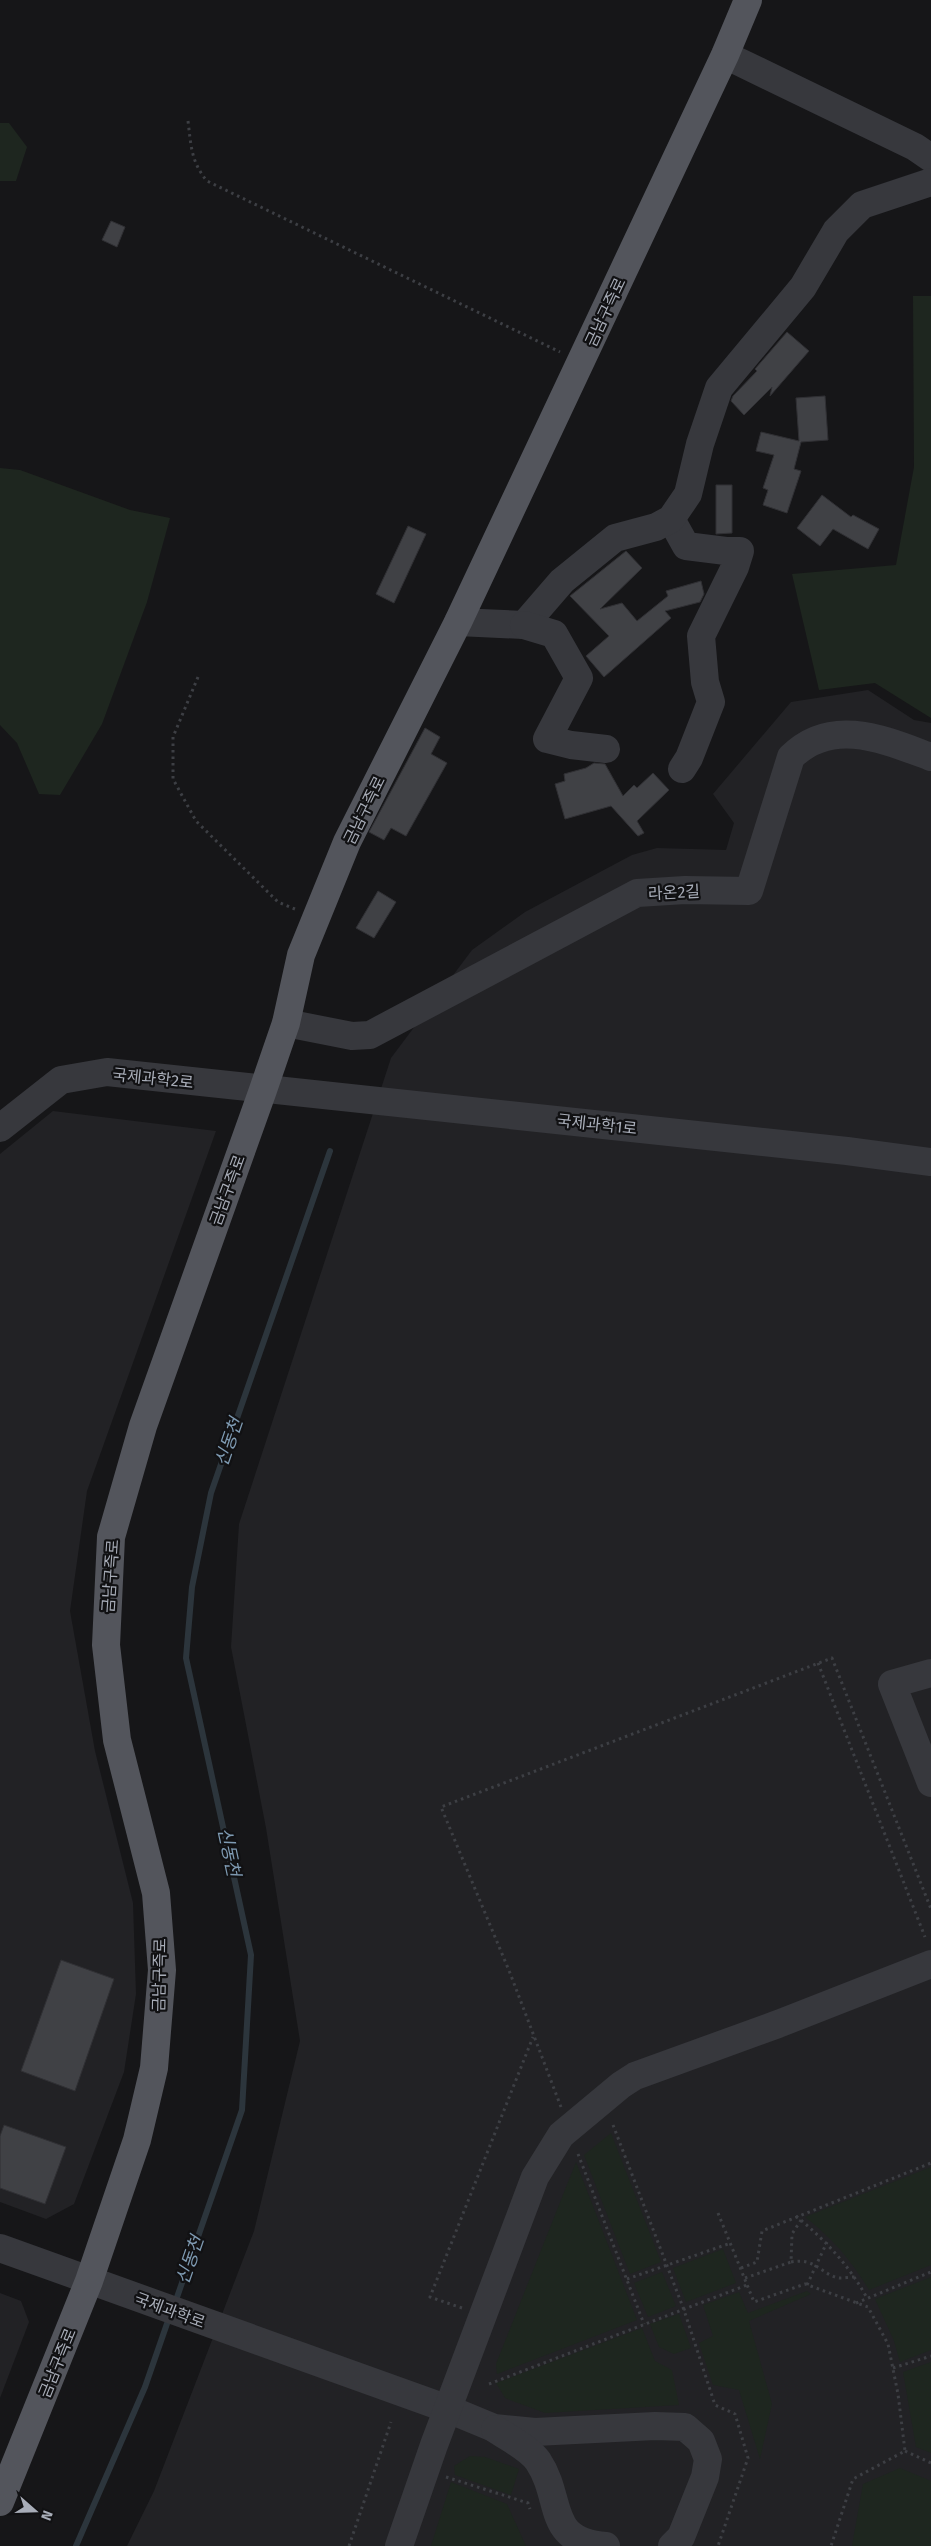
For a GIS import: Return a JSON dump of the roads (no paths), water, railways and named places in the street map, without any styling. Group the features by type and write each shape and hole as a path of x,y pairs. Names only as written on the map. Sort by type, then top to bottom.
{"main road":[{"name":"금남구즉로","path":"0,2502 89,2281 137,2140 154,2068 162,1970 156,1893 117,1740 106,1645 111,1537 152,1398 286,1023 301,955 347,842 458,622 726,55 748,0"}],"street":[{"path":"726,55 899,139 931,158"},
{"path":"524,625 562,580 615,538 656,527 671,519 688,494 700,444 719,388 803,287 836,231 862,205 931,182"},
{"path":"671,519 686,546 726,552 740,551 735,567 701,636 705,682 711,702 689,758 682,769"},
{"path":"458,622 524,625 554,634 579,678 547,739 571,745 606,749"},
{"name":"라온2길","path":"286,1023 352,1036 370,1035 637,893 685,890 748,890 791,757 801,747 818,737 866,734 931,757"},
{"name":"국제과학2로","path":"0,1128 61,1080 107,1072 263,1090"},
{"name":"국제과학1로","path":"263,1090 847,1150 931,1162"},
{"path":"931,1672 892,1684 931,1783"},
{"path":"399,2546 535,2177 561,2135 621,2085 635,2076 778,2024 931,1964"},
{"name":"국제과학로","path":"0,2248 340,2372 448,2409 494,2428"},
{"path":"494,2428 535,2432 656,2426 685,2427 701,2440 708,2459 705,2477 681,2537 672,2546"},
{"path":"494,2428 537,2460 549,2481 560,2522 572,2537 592,2545 606,2546"}],"waterway":[{"name":"신동천","path":"175,2303 242,2110 251,1955 186,1658 192,1587 211,1493 330,1151"},
{"name":"신동천","path":"76,2546 145,2387 170,2315"}]}
